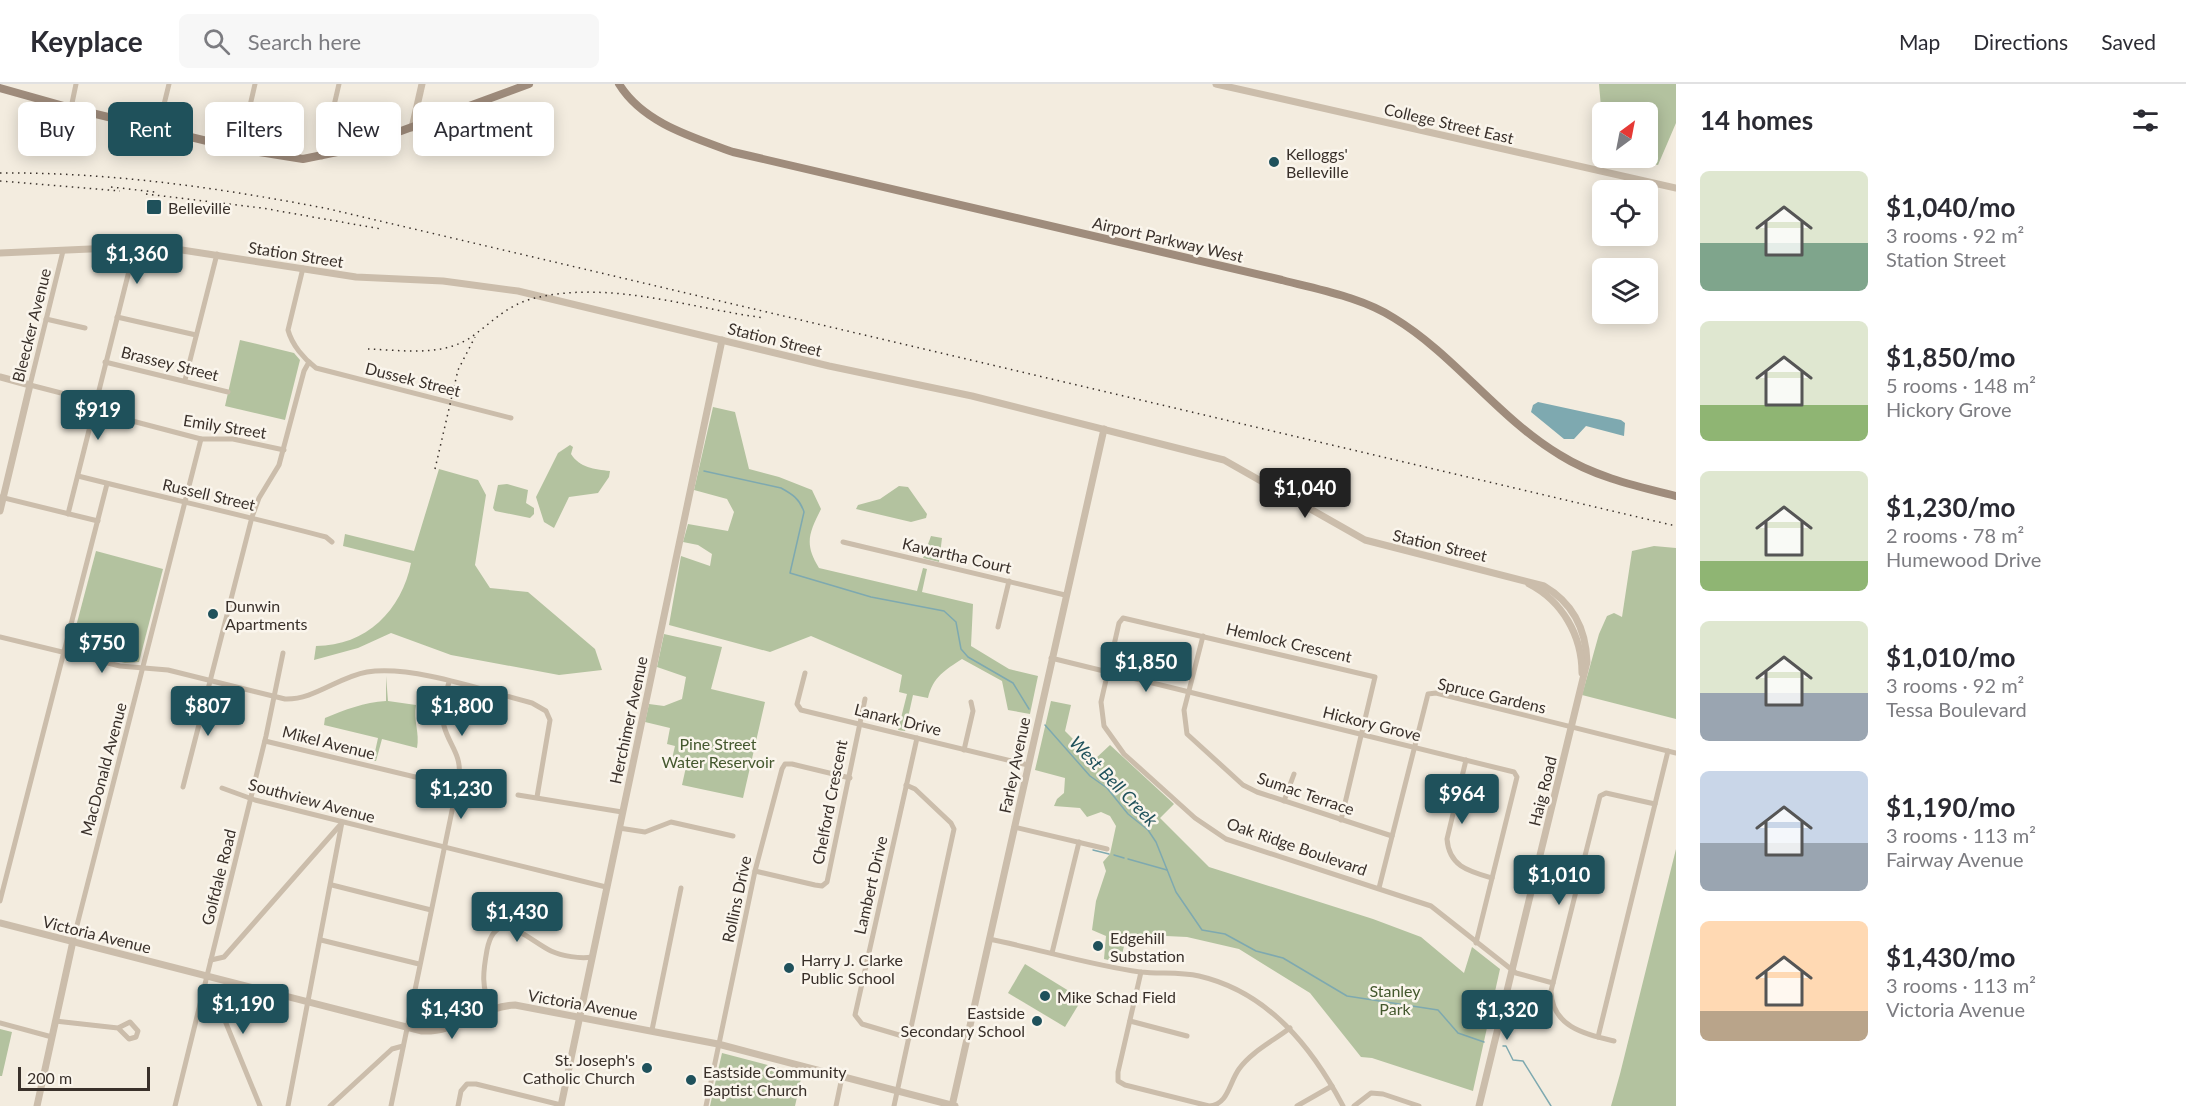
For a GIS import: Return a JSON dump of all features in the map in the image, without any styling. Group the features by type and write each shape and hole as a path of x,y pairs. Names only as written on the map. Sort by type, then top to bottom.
{"main road":[{"path":"273,156 287,159 322,157 412,128 529,84"},
{"name":"Airport Parkway West","path":"619,84 627,97 641,110 662,123 733,152 1282,280 1340,295 1378,309 1425,340 1507,414 1560,455 1590,471 1676,496"},
{"path":"0,87 51,102"}],"street":[{"path":"72,102 76,84"},
{"path":"165,102 169,84"},
{"path":"251,102 255,84"},
{"path":"322,157 339,84"},
{"path":"412,128 422,84"},
{"name":"College Street East","path":"1216,84 1676,188"},
{"path":"68,514 135,247"},
{"name":"Station Street","path":"0,253 135,247 217,254 356,278 480,284 1104,429 1224,460 1365,540 1515,577 1544,586 1556,593 1575,615 1584,633 1586,649 1587,662 1571,728"},
{"name":"Bleecker Avenue","path":"0,511 63,251"},
{"path":"185,380 217,254"},
{"path":"183,787 252,517 259,498 279,465 304,371 309,362 290,340 288,330 303,268"},
{"path":"117,317 196,335"},
{"path":"46,319 85,328"},
{"name":"Herchimer Avenue","path":"561,1106 722,340"},
{"name":"Brassey Street","path":"105,362 228,392"},
{"name":"Dussek Street","path":"309,362 316,368 511,418"},
{"path":"0,377 96,402"},
{"name":"Emily Street","path":"94,411 201,439 233,439 284,450"},
{"name":"Farley Avenue","path":"953,1106 1051,657 1104,429"},
{"name":"MacDonald Avenue","path":"37,1106 73,941 201,439"},
{"name":"Russell Street","path":"78,476 185,504 252,517 326,537 332,542"},
{"path":"0,901 107,484"},
{"path":"2,497 98,521"},
{"name":"Kawartha Court","path":"843,542 1065,595"},
{"path":"998,627 1009,581"},
{"name":"Hemlock Crescent","path":"1108,671 1119,623 1123,618 1375,677 1363,734"},
{"name":"Sumac Terrace","path":"1203,636 1183,717 1187,734 1243,785 1284,801 1392,836"},
{"path":"0,637 120,666 168,670 276,697 300,698 347,677 379,671 402,672 532,703 546,711 550,725 537,798"},
{"name":"Golfdale Road","path":"175,1106 276,697 283,653"},
{"name":"Hickory Grove","path":"1051,657 1514,772 1517,777 1476,943"},
{"name":"Oak Ridge Boulevard","path":"1108,671 1101,714 1111,738 1124,754 1204,825 1226,839 1431,906 1512,970 1552,982"},
{"name":"Lanark Drive","path":"805,673 797,708 1028,765"},
{"path":"391,1106 457,787 459,758 443,718 449,682"},
{"name":"Spruce Gardens","path":"1379,888 1428,694 1436,693 1676,753"},
{"name":"Chelford Crescent","path":"755,871 814,885 822,886 827,882 865,699"},
{"path":"964,750 973,711 971,702"},
{"name":"Haig Road","path":"1479,1106 1571,728"},
{"path":"1341,820 1363,734"},
{"name":"Lambert Drive","path":"909,1038 862,1024 855,1015 916,738"},
{"name":"Mikel Avenue","path":"265,741 457,787"},
{"path":"1598,1037 1668,751"},
{"path":"1466,760 1446,839 1447,847 1460,866 1492,878"},
{"name":"Rollins Drive","path":"706,1106 755,871 776,787 785,764 850,778"},
{"path":"1284,801 1294,774"},
{"path":"894,1106 954,829 951,823 915,789 906,785"},
{"name":"Southview Avenue","path":"222,788 250,799 606,887"},
{"path":"1614,1041 1574,1029 1558,1015 1551,999 1552,982 1600,796 1606,793 1655,804"},
{"path":"518,795 622,812"},
{"path":"288,1106 332,885 342,822"},
{"path":"211,960 224,957 342,822"},
{"path":"619,828 645,832 671,822 733,836"},
{"path":"1014,827 1107,849"},
{"path":"1052,953 1079,842"},
{"path":"332,885 431,910"},
{"path":"652,1030 681,888"},
{"name":"Victoria Avenue","path":"0,923 429,1032 447,1029 491,1008 515,1005 718,1044 953,1106"},
{"path":"491,1008 484,994 483,973 489,940 493,931 500,928 520,931 560,954 592,957"},
{"path":"989,939 1141,972 1199,976 1227,985 1266,1006 1290,1028 1332,1086 1343,1106"},
{"path":"321,940 419,964"},
{"path":"1141,972 1118,1072 1118,1081 1125,1085 1217,1106 1223,1100 1241,1066 1290,1028"},
{"path":"203,989 214,994 260,1106"},
{"path":"55,1021 118,1028"},
{"path":"1130,1021 1187,1036"},
{"path":"0,1023 52,1037"},
{"path":"330,1106 392,1049 403,1046"},
{"path":"836,1106 842,1077"},
{"path":"458,1106 461,1091 467,1084 476,1084 561,1106"},
{"path":"1297,1106 1332,1086"},
{"path":"1354,1106 1371,1094 1383,1094 1419,1106"},
{"path":"1177,1106 1179,1098"}],"green space":[{"path":"1599,84 1676,84 1676,123 1658,165 1658,102 1601,102"},
{"path":"240,340 294,353 300,360 285,420 225,406"},
{"path":"713,407 735,412 749,469 779,477 812,490 821,509 810,538 811,552 819,568 917,591 923,568 927,569 922,592 973,604 971,646 1009,669 1038,676 1030,714 1008,710 1002,681 962,659 936,679 928,698 913,695 905,731 898,730 907,694 899,692 902,675 811,636 770,652 669,625 681,556 710,566 712,554 698,545 683,542 688,524 728,531 734,512 727,499 694,490"},
{"path":"570,445 573,447 571,454 575,459 583,465 610,471 609,477 598,493 569,497 554,528 544,522 536,497 558,453"},
{"path":"439,469 478,480 486,495 475,565 490,588 528,592 595,649 602,670 559,675 451,655 391,633 358,648 314,660 316,646 351,640 379,622 399,596 411,563 343,546 345,534 414,551"},
{"path":"507,484 528,490 526,503 534,508 534,514 530,518 495,511 493,508 498,485"},
{"path":"899,486 908,487 927,514 926,518 911,522 856,509 858,505 880,499"},
{"path":"931,536 942,538 939,562 923,558"},
{"path":"1654,546 1676,548 1676,719 1582,695 1599,634 1607,616 1614,613 1622,617 1632,551"},
{"path":"96,551 163,569 139,662 125,663 70,649"},
{"name":"Pine Street Water Reservoir","path":"664,634 722,647 711,689 765,702 743,798 682,785 686,767 671,763 675,746 667,744 670,728 645,722 649,704 664,706 682,699 686,677 657,667"},
{"path":"386,676 388,701 416,705 417,748 382,739 376,761 373,761 378,738 324,725 325,718 347,709 386,701"},
{"name":"Stanley Park","path":"1051,701 1071,705 1065,731 1094,760 1110,745 1174,804 1160,818 1209,867 1373,919 1421,937 1464,973 1472,947 1500,969 1473,1091 1372,1058 1361,1057 1310,993 1239,949 1187,937 1166,936 1125,942 1120,963 1104,959 1106,936 1092,930 1096,901 1106,871 1103,862 1110,854 1116,826 1110,816 1101,812 1087,817 1080,808 1054,806 1057,799 1064,793 1065,778 1035,770"},
{"path":"1676,849 1676,1106 1611,1106 1620,1074"},
{"name":"Mike Schad Field","path":"1025,964 1082,999 1065,1027 1008,993"},
{"path":"0,1029 12,1032 2,1076 0,1076"},
{"path":"722,1053 802,1074 795,1106 710,1106"}],"water":[{"path":"1538,402 1621,420 1625,423 1624,436 1586,426 1574,439 1564,439 1531,412 1533,405"}],"waterway":[{"name":"West Bell Creek","path":"704,471 781,488 792,495 798,500 804,512 790,573 871,597 944,611 956,622 961,649 968,657 1013,683 1029,709"},
{"name":"West Bell Creek","path":"1045,725 1090,776 1107,788 1128,814 1148,830 1156,842 1176,892 1202,930 1225,934 1256,951 1283,958 1347,996 1438,1010 1458,1033 1484,1042"},
{"path":"1093,850 1109,854"},
{"path":"1114,855 1124,858"},
{"path":"1128,859 1167,870"},
{"name":"West Bell Creek","path":"1503,1046 1506,1046 1513,1060 1523,1061 1551,1106"}],"railway":[{"path":"0,173 124,178 248,194 329,209 1676,526"},
{"path":"0,181 120,191"},
{"path":"111,187 155,192"},
{"path":"146,194 262,208 381,229"},
{"path":"368,349 420,351 446,348 470,338 522,302 560,294 589,292 648,297 765,318"},
{"path":"435,469 458,370 475,337"}],"place":[{"name":"Kelloggs' Belleville","path":"1274,162"},
{"name":"Belleville","path":"154,207"},
{"name":"Dunwin Apartments","path":"213,614"},
{"name":"Edgehill Substation","path":"1098,946"},
{"name":"Harry J. Clarke Public School","path":"789,968"},
{"name":"Mike Schad Field","path":"1045,996"},
{"name":"Eastside Secondary School","path":"1037,1021"},
{"name":"St. Joseph's Catholic Church","path":"647,1068"},
{"name":"Eastside Community Baptist Church","path":"691,1080"}]}
